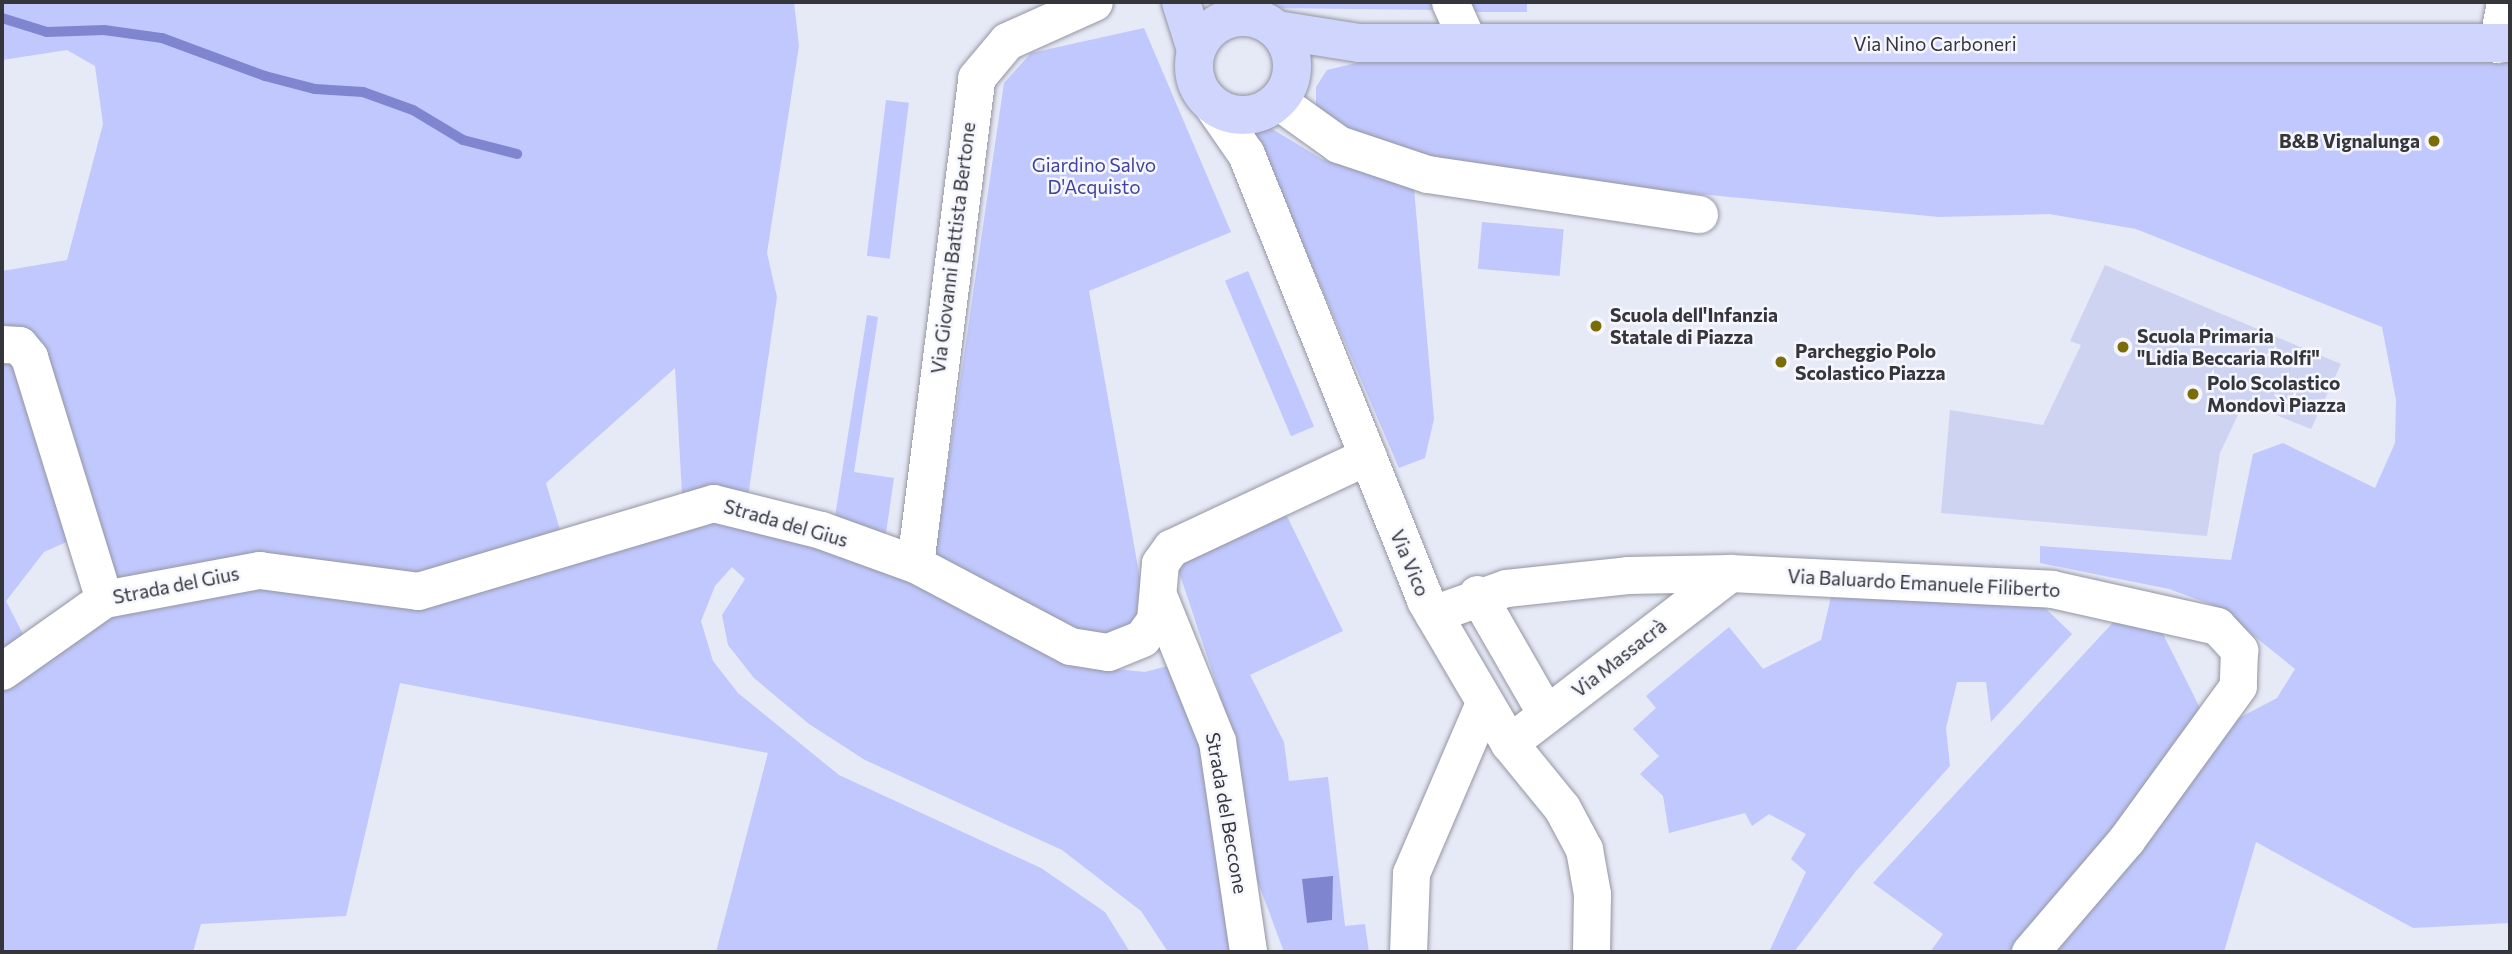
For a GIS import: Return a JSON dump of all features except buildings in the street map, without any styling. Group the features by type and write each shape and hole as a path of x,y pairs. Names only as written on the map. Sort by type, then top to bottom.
{"main road":[{"path":"1181,2 1196,50 1195,79 1210,102"},
{"name":"Via Nino Carboneri","path":"1196,50 1220,10 1277,30 1359,43 2503,43"},
{"path":"1276,94 1277,30"},
{"name":"Via Nino Carboneri","path":"1210,102 1233,114 1276,94 1359,43"}],"street":[{"name":"Via Giovanni Battista Bertone","path":"915,564 976,78 1001,45 1094,2"},
{"path":"1450,2 1468,42"},
{"path":"2503,43 2505,2"},
{"path":"1246,154 1276,94 1338,144 1427,174 1699,215"},
{"name":"Via Vico","path":"1210,102 1246,154 1433,614 1509,743 1562,808 1584,849 1592,894 1591,952"},
{"path":"2,344 19,345 29,357 104,599"},
{"name":"Strada del Gius","path":"2,671 104,599 259,570 418,591 705,503 747,508 915,564 1058,640 1096,652 1142,638 1160,600 1160,563 1171,548 1367,456"},
{"name":"Via Baluardo Emanuele Filiberto","path":"1433,614 1477,594 1627,575 1730,573 2052,589 2195,617 2235,643 2243,664 2235,691 2126,840 2030,952"},
{"name":"Via Massacrà","path":"1509,743 1730,573"},
{"path":"1477,594 1546,715"},
{"name":"Strada del Beccone","path":"1160,600 1217,741 1248,952"},
{"path":"1408,952 1411,873 1484,702"}],"green space":[{"path":"2,2 794,2 799,46 767,253 777,297 748,497 682,494 675,368 546,483 561,533 448,571 112,587 2,332 2,271 67,260 103,124 95,66 67,50 2,60"},
{"path":"1265,2 1434,2 1438,10 1268,8"},
{"path":"1465,2 1527,2 1527,12 1465,12"},
{"name":"Giardino Salvo D'Acquisto","path":"1144,28 1231,232 1089,291 1145,607 1128,630 1094,640 934,560 1004,83 1031,53"},
{"path":"1368,60 2510,62 2510,923 2413,928 2256,842 2224,952 2045,952 2220,728 2277,698 2295,669 2218,607 2169,589 2040,563 2040,546 2231,560 2253,454 2283,443 2375,488 2395,443 2396,400 2382,327 2136,229 2049,214 1939,217 1647,189 1449,161 1359,135 1316,106 1316,87 1327,70"},
{"path":"886,100 909,103 890,259 867,256"},
{"path":"1259,121 1322,159 1414,188 1434,419 1425,458 1399,468 1253,129"},
{"path":"1482,222 1564,229 1560,276 1478,269"},
{"path":"1248,271 1314,427 1291,436 1225,281"},
{"path":"867,315 878,317 854,472 894,478 885,540 834,523"},
{"path":"2,353 13,354 71,540 44,552 6,601 25,638 2,655"},
{"path":"1284,510 1343,631 1250,675 1284,742 1289,781 1328,777 1345,926 1365,924 1369,952 1284,952 1252,866 1218,689 1176,563"},
{"path":"705,515 878,562 1086,666 1145,672 1175,664 1202,743 1234,952 1168,952 1141,911 1062,850 865,760 809,724 754,678 728,645 722,615 745,579 732,567 715,586 701,621 713,661 738,693 839,775 1041,868 1105,912 1130,952 716,952 768,753 400,683 346,916 201,924 193,952 2,952 2,685 98,620 229,584 410,604"},
{"path":"1833,588 2041,604 2072,634 1991,722 1986,682 1957,682 1946,728 1950,766 1856,871 1794,952 1769,952 1806,872 1791,859 1806,834 1769,814 1752,826 1745,813 1669,833 1663,796 1640,774 1659,756 1633,729 1656,708 1646,696 1729,627 1763,669 1821,640"},
{"path":"2118,617 2162,632 2202,712 2017,952 1930,952 1943,934 1873,883"}],"shaded area":[{"path":"1333,876 1332,920 1307,923 1302,879"}],"waterway":[{"path":"2,18 47,32 104,30 162,38 265,76 315,89 363,92 413,110 463,140 517,154"}],"place":[{"name":"B&B Vignalunga","path":"2434,141"},
{"name":"Scuola dell'Infanzia Statale di Piazza","path":"1596,326"},
{"name":"Scuola Primaria \"Lidia Beccaria Rolfi\"","path":"2123,347"},
{"name":"Parcheggio Polo Scolastico Piazza","path":"1781,362"},
{"name":"Polo Scolastico Mondovì Piazza","path":"2193,394"}]}
